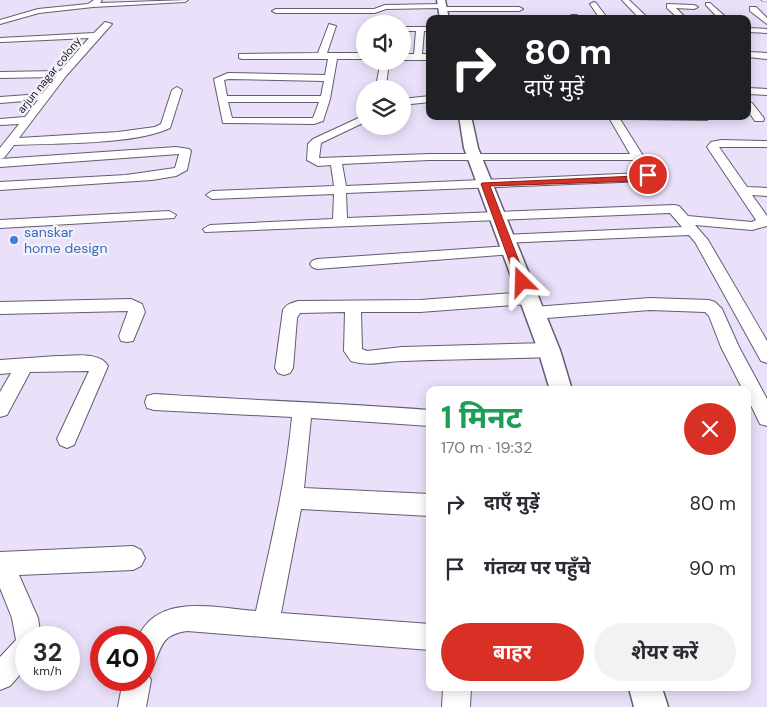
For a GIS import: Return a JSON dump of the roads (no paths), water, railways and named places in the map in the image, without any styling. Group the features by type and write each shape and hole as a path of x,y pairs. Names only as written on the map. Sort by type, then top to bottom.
{"street":[{"path":"33,6 41,0"},
{"path":"625,0 640,15"},
{"path":"0,22 38,11 97,2 185,2"},
{"path":"594,4 601,15"},
{"path":"708,4 720,15"},
{"path":"276,11 375,11 385,6 442,5 519,9"},
{"path":"679,15 670,6 694,7"},
{"path":"753,9 767,22"},
{"path":"96,36 108,24"},
{"path":"322,55 332,26"},
{"path":"411,29 426,29"},
{"path":"418,57 420,29"},
{"path":"751,30 767,31"},
{"name":"arjun nagar colony","path":"2,40 96,36"},
{"name":"arjun nagar colony","path":"0,156 63,74 80,48 96,36"},
{"path":"242,56 356,56"},
{"path":"328,78 224,76 219,79 227,120 311,122 319,119 325,99 333,56"},
{"path":"751,56 765,58"},
{"path":"411,57 426,57"},
{"path":"0,76 63,74"},
{"path":"10,142 136,134 161,130 166,126 177,90"},
{"path":"751,91 767,92"},
{"path":"0,100 45,97"},
{"path":"224,98 325,99"},
{"path":"411,101 426,99"},
{"path":"751,109 759,119"},
{"path":"0,122 27,120"},
{"path":"466,120 475,157 507,245 549,350 560,386"},
{"path":"212,195 646,177 648,174 639,157 616,120"},
{"path":"356,123 314,144 313,160 336,161 429,157 639,157"},
{"path":"317,264 689,226 752,226 763,223 763,220 713,146 721,143 767,144"},
{"path":"754,143 767,157"},
{"path":"0,163 176,150 185,151 181,170 174,174 0,186"},
{"path":"336,161 340,190 340,223"},
{"path":"743,191 767,192"},
{"path":"210,229 496,215 672,209 676,210 705,247 767,356"},
{"path":"0,224 169,215"},
{"path":"284,368 291,310 309,306 353,308 650,304 706,306 712,308 716,313 730,347 750,386"},
{"path":"0,308 131,305 136,308 137,312 127,336"},
{"path":"353,308 353,351 357,356 549,350"},
{"path":"716,313 728,309 741,308"},
{"path":"0,367 93,362 99,366 67,438"},
{"path":"0,409 24,366"},
{"path":"751,387 767,418"},
{"path":"154,402 248,408 302,409 426,418"},
{"path":"266,625 291,498 301,432 302,409"},
{"path":"291,498 426,505"},
{"path":"26,626 25,618 1,564 134,558"},
{"path":"155,633 169,620 187,618 426,637"},
{"path":"0,676 15,660"},
{"path":"132,707 135,691"},
{"path":"456,707 457,691"},
{"path":"647,691 651,707"}],"railway":[{"path":"762,0 767,1"}],"place":[{"name":"sanskar home design","path":"14,240"}]}
